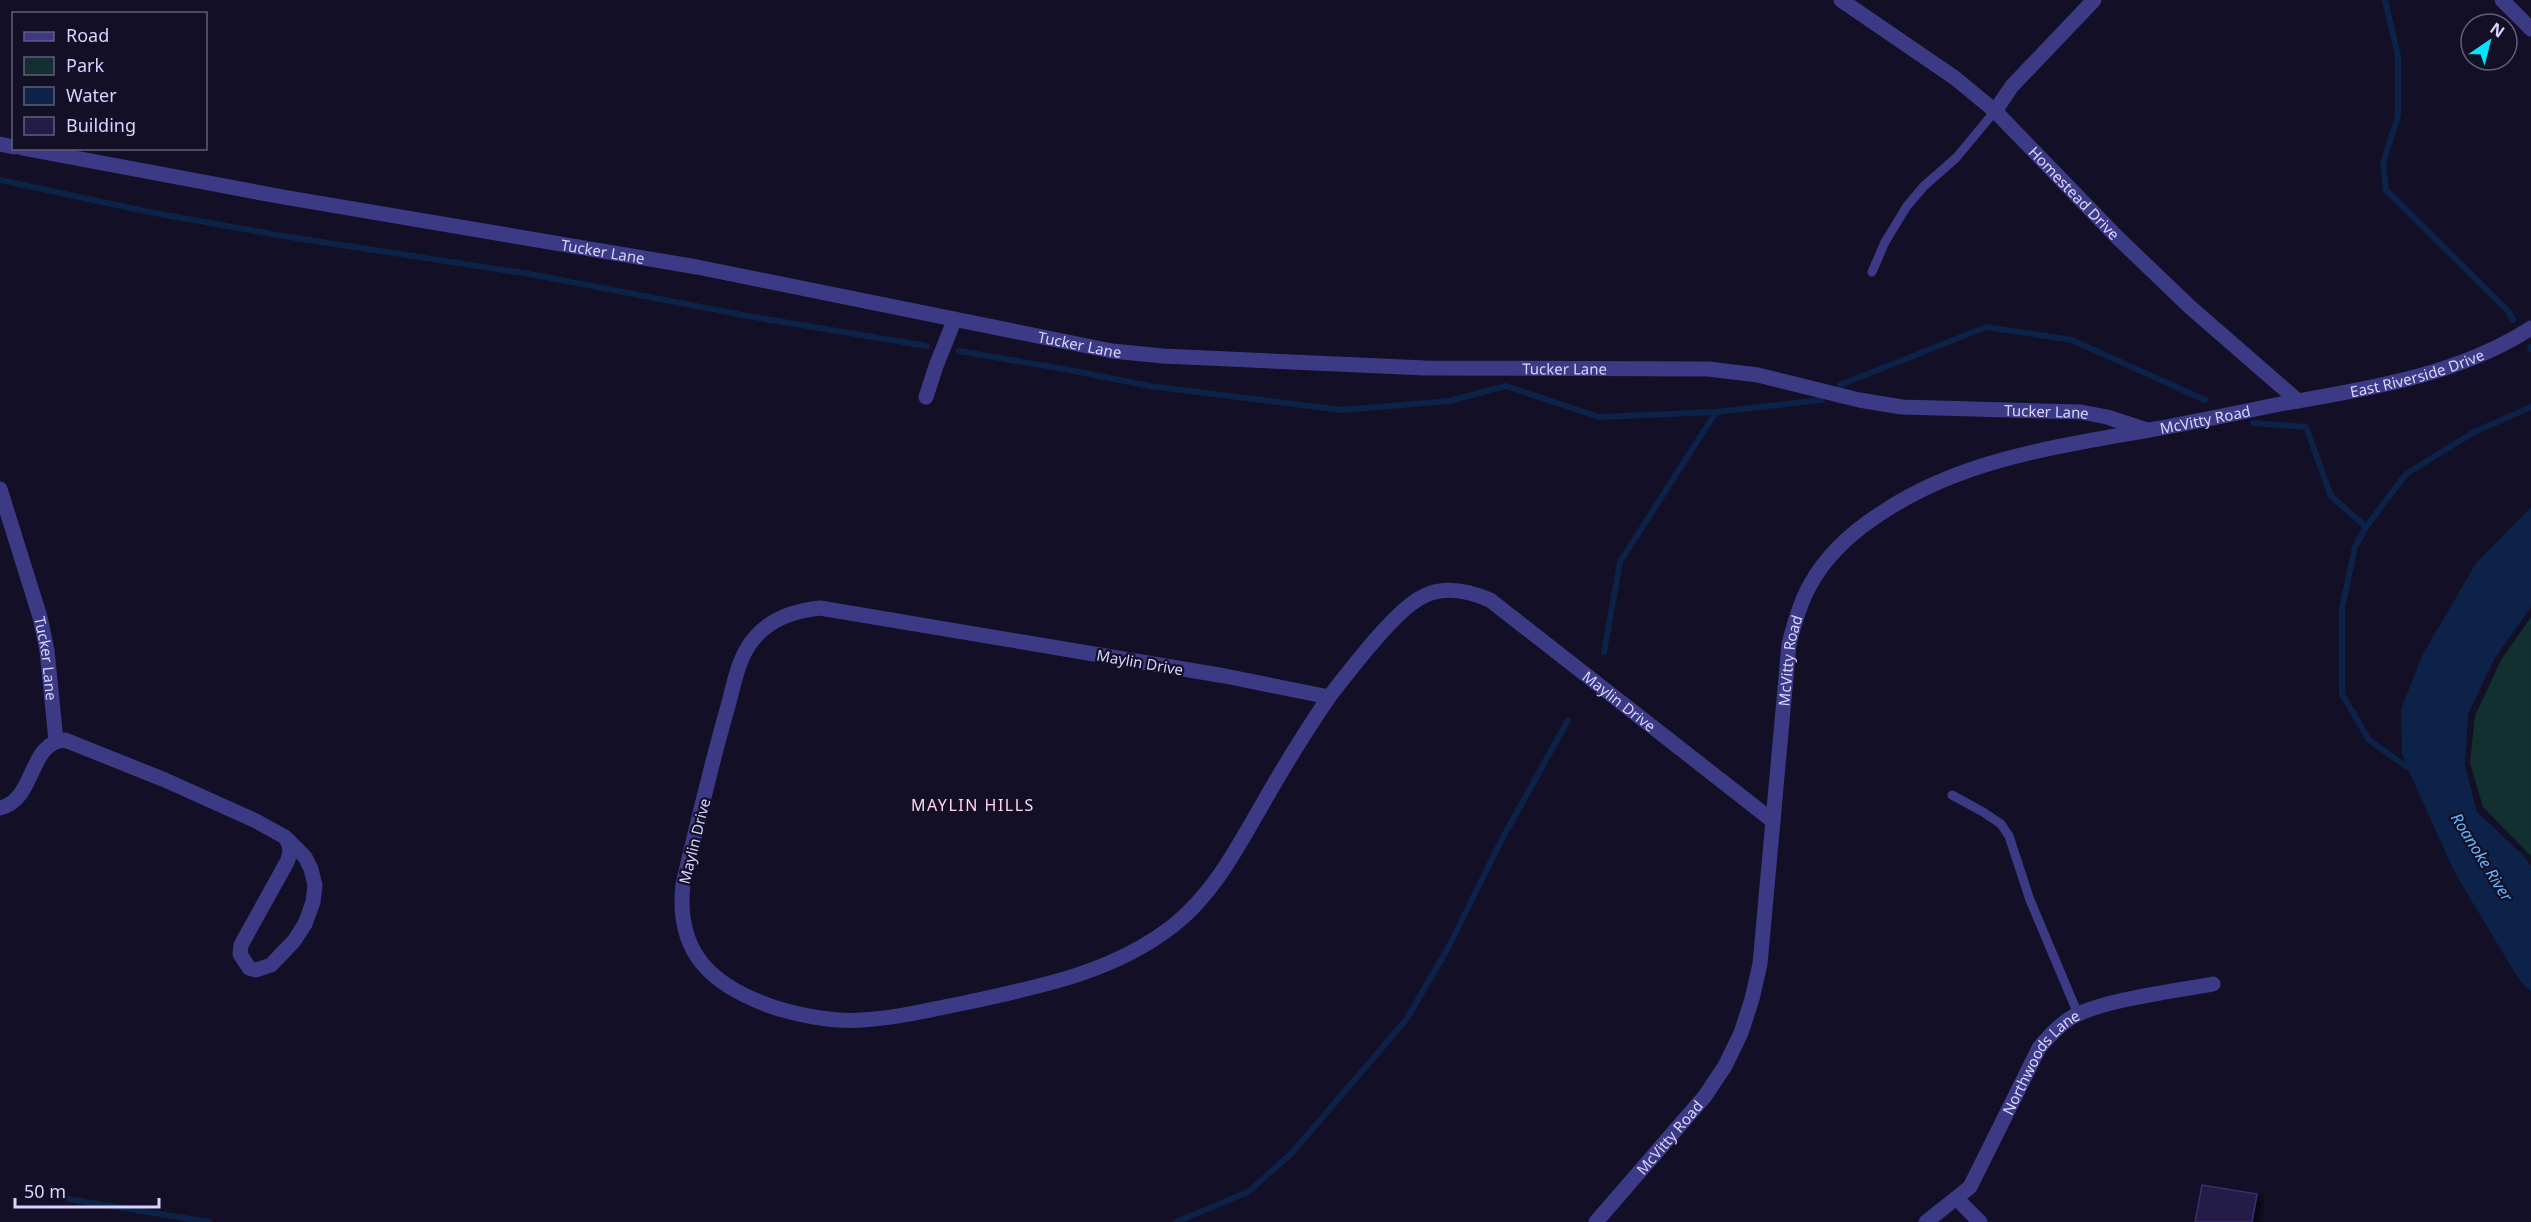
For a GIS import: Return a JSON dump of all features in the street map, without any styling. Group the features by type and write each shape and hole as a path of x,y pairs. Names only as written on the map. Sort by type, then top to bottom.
{"street":[{"name":"Homestead Drive","path":"1841,0 1954,78 1995,111 2118,238 2190,307 2298,401"},
{"path":"1995,111 2012,86 2094,0"},
{"path":"2502,0 2531,29"},
{"name":"Tucker Lane","path":"33,150 283,197 697,267 954,321 1112,351 1163,356 1425,368 1708,369 1758,375 1859,400 1902,407 2080,412 2107,417 2147,430"},
{"path":"926,397 954,321"},
{"name":"East Riverside Drive","path":"2298,401 2375,388 2428,374 2481,354 2531,328"},
{"name":"McVitty Road","path":"1596,1222 1705,1096 1725,1066 1741,1034 1760,964 1789,644 1796,616 1810,585 1826,561 1845,540 1863,525 1903,499 1933,483 1968,469 2067,444 2298,401"},
{"name":"Tucker Lane","path":"0,489 40,617 56,741"},
{"name":"Maylin Drive","path":"1329,697 1213,674 828,608 800,610 782,616 765,627 742,658 719,736 683,884 682,923 689,943 699,962 724,985 754,1000 792,1013 825,1019 859,1021 896,1017 1008,994 1055,982 1128,956 1176,923 1201,899 1224,870 1300,739 1329,697 1365,650 1404,608 1418,598 1435,591 1453,589 1470,592 1490,600 1773,821"},
{"path":"0,808 16,800 23,792 45,748 56,741 65,740 165,780 256,821 285,837 305,857 311,869 315,885 313,902 305,924 294,941 271,965 256,970 249,968 243,961 241,945 287,862 290,844 285,837"},
{"name":"Northwoods Lane","path":"1926,1222 1970,1187 2039,1048 2052,1032 2078,1014 2096,1008 2213,984"},
{"path":"1957,1199 1980,1222"}],"lane":[{"path":"1872,272 1885,242 1906,206 1924,186 1956,158 1995,111"},
{"path":"1952,795 2001,824 2009,836 2030,900 2078,1014"}],"green space":[{"path":"2531,617 2531,856 2483,807 2470,763 2475,716 2501,660"}],"water":[{"name":"Roanoke River","path":"2531,507 2531,607 2495,658 2468,714 2465,765 2477,812 2523,855 2531,866 2531,992 2518,978 2455,873 2402,753 2401,709 2423,654 2476,563"}],"building":[{"path":"2202,1185 2257,1194 2252,1222 2195,1222"}],"waterway":[{"path":"2385,0 2398,56 2398,116 2383,163 2386,190 2508,311 2513,320"},
{"path":"0,180 149,212 283,236 530,274 748,316 927,346"},
{"path":"1840,385 1986,327 2072,340 2205,400"},
{"path":"959,351 1150,386 1342,410 1449,401 1506,386 1599,417 1716,412 1821,400"},
{"path":"2415,767 2407,767 2369,740 2342,694 2342,608 2355,547 2366,527 2406,474 2474,432 2531,407"},
{"path":"1604,652 1620,562 1716,412"},
{"path":"2253,423 2306,427 2331,496 2366,527"},
{"path":"1176,1222 1248,1192 1291,1154 1406,1020 1448,948 1501,841 1568,720"},
{"path":"68,1199 209,1222"}],"district":[{"name":"MAYLIN HILLS","path":"973,805"}]}
